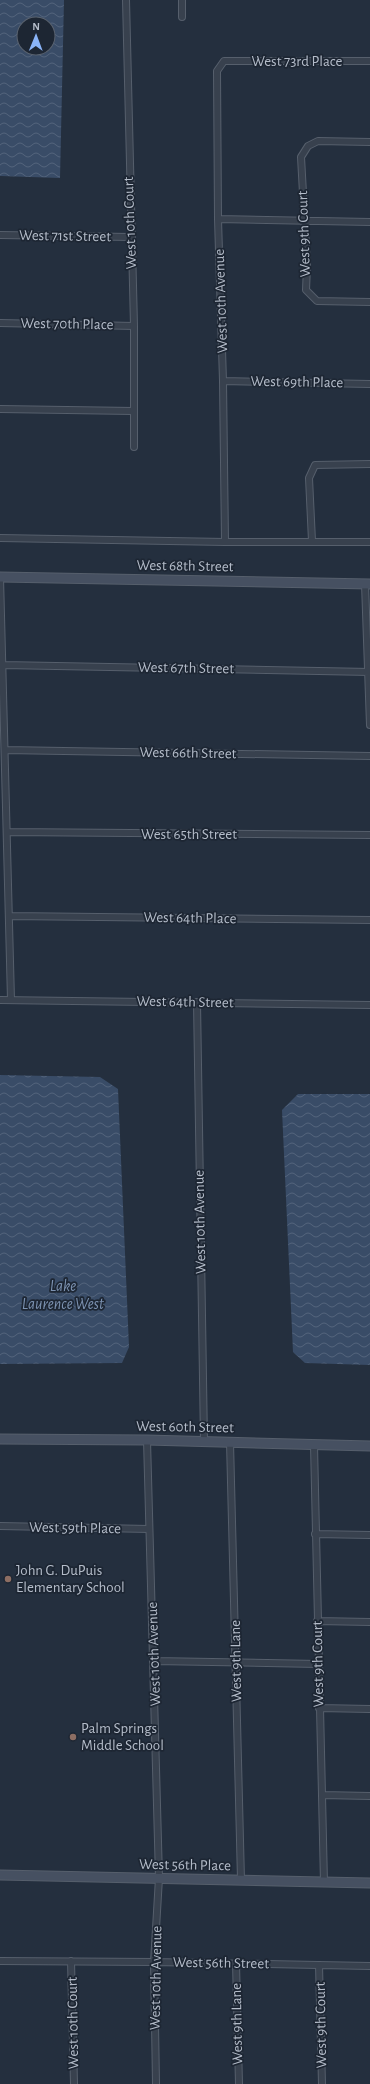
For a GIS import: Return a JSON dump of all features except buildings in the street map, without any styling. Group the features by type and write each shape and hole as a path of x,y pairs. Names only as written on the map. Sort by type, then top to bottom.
{"street":[{"name":"West 10th Court","path":"126,0 130,237 134,326 134,447"},
{"path":"182,0 182,18"},
{"name":"West 73rd Place","path":"224,61 370,61"},
{"name":"West 10th Avenue","path":"224,61 217,71 216,82 225,542"},
{"name":"West 9th Court","path":"370,142 318,141 308,146 301,157 303,221 307,266 306,290 317,301 370,302"},
{"path":"218,219 370,222"},
{"name":"West 71st Street","path":"0,235 130,237"},
{"name":"West 70th Place","path":"0,323 134,326"},
{"name":"West 69th Place","path":"223,381 370,384"},
{"path":"0,409 134,411"},
{"path":"312,542 309,478 315,465 335,463 370,464"},
{"name":"West 68th Street","path":"0,538 225,542 370,542"},
{"path":"0,577 11,1000"},
{"name":"West 68th Street","path":"0,577 368,584"},
{"path":"368,584 370,725"},
{"name":"West 67th Street","path":"3,665 369,672"},
{"name":"West 66th Street","path":"5,750 370,756"},
{"name":"West 65th Street","path":"7,832 370,835"},
{"name":"West 64th Place","path":"9,916 370,920"},
{"name":"West 64th Street","path":"0,1000 370,1005"},
{"name":"West 10th Avenue","path":"197,1002 204,1441"},
{"name":"West 60th Street","path":"0,1439 204,1441 370,1446"},
{"name":"West 10th Avenue","path":"147,1440 159,1878 154,1962 156,2084"},
{"name":"West 9th Lane","path":"230,1442 241,1880"},
{"name":"West 9th Court","path":"314,1444 324,1883"},
{"name":"West 59th Place","path":"0,1526 149,1530"},
{"path":"315,1534 370,1535"},
{"path":"317,1621 370,1622"},
{"path":"154,1661 318,1664"},
{"path":"319,1708 370,1709"},
{"path":"322,1795 370,1796"},
{"name":"West 56th Place","path":"0,1876 370,1883"},
{"name":"West 56th Street","path":"0,1961 370,1966"},
{"name":"West 10th Court","path":"71,1961 74,2084"},
{"name":"West 9th Lane","path":"236,1963 239,2084"},
{"name":"West 9th Court","path":"319,1965 322,2084"}],"water":[{"path":"0,0 64,0 60,178 0,176"},
{"name":"Lake Laurence West","path":"0,1075 100,1077 118,1089 129,1347 122,1363 0,1364"},
{"path":"298,1094 370,1094 370,1365 305,1363 293,1352 282,1110"}],"place":[{"name":"John G. DuPuis Elementary School","path":"8,1579"},
{"name":"Palm Springs Middle School","path":"73,1737"}]}
